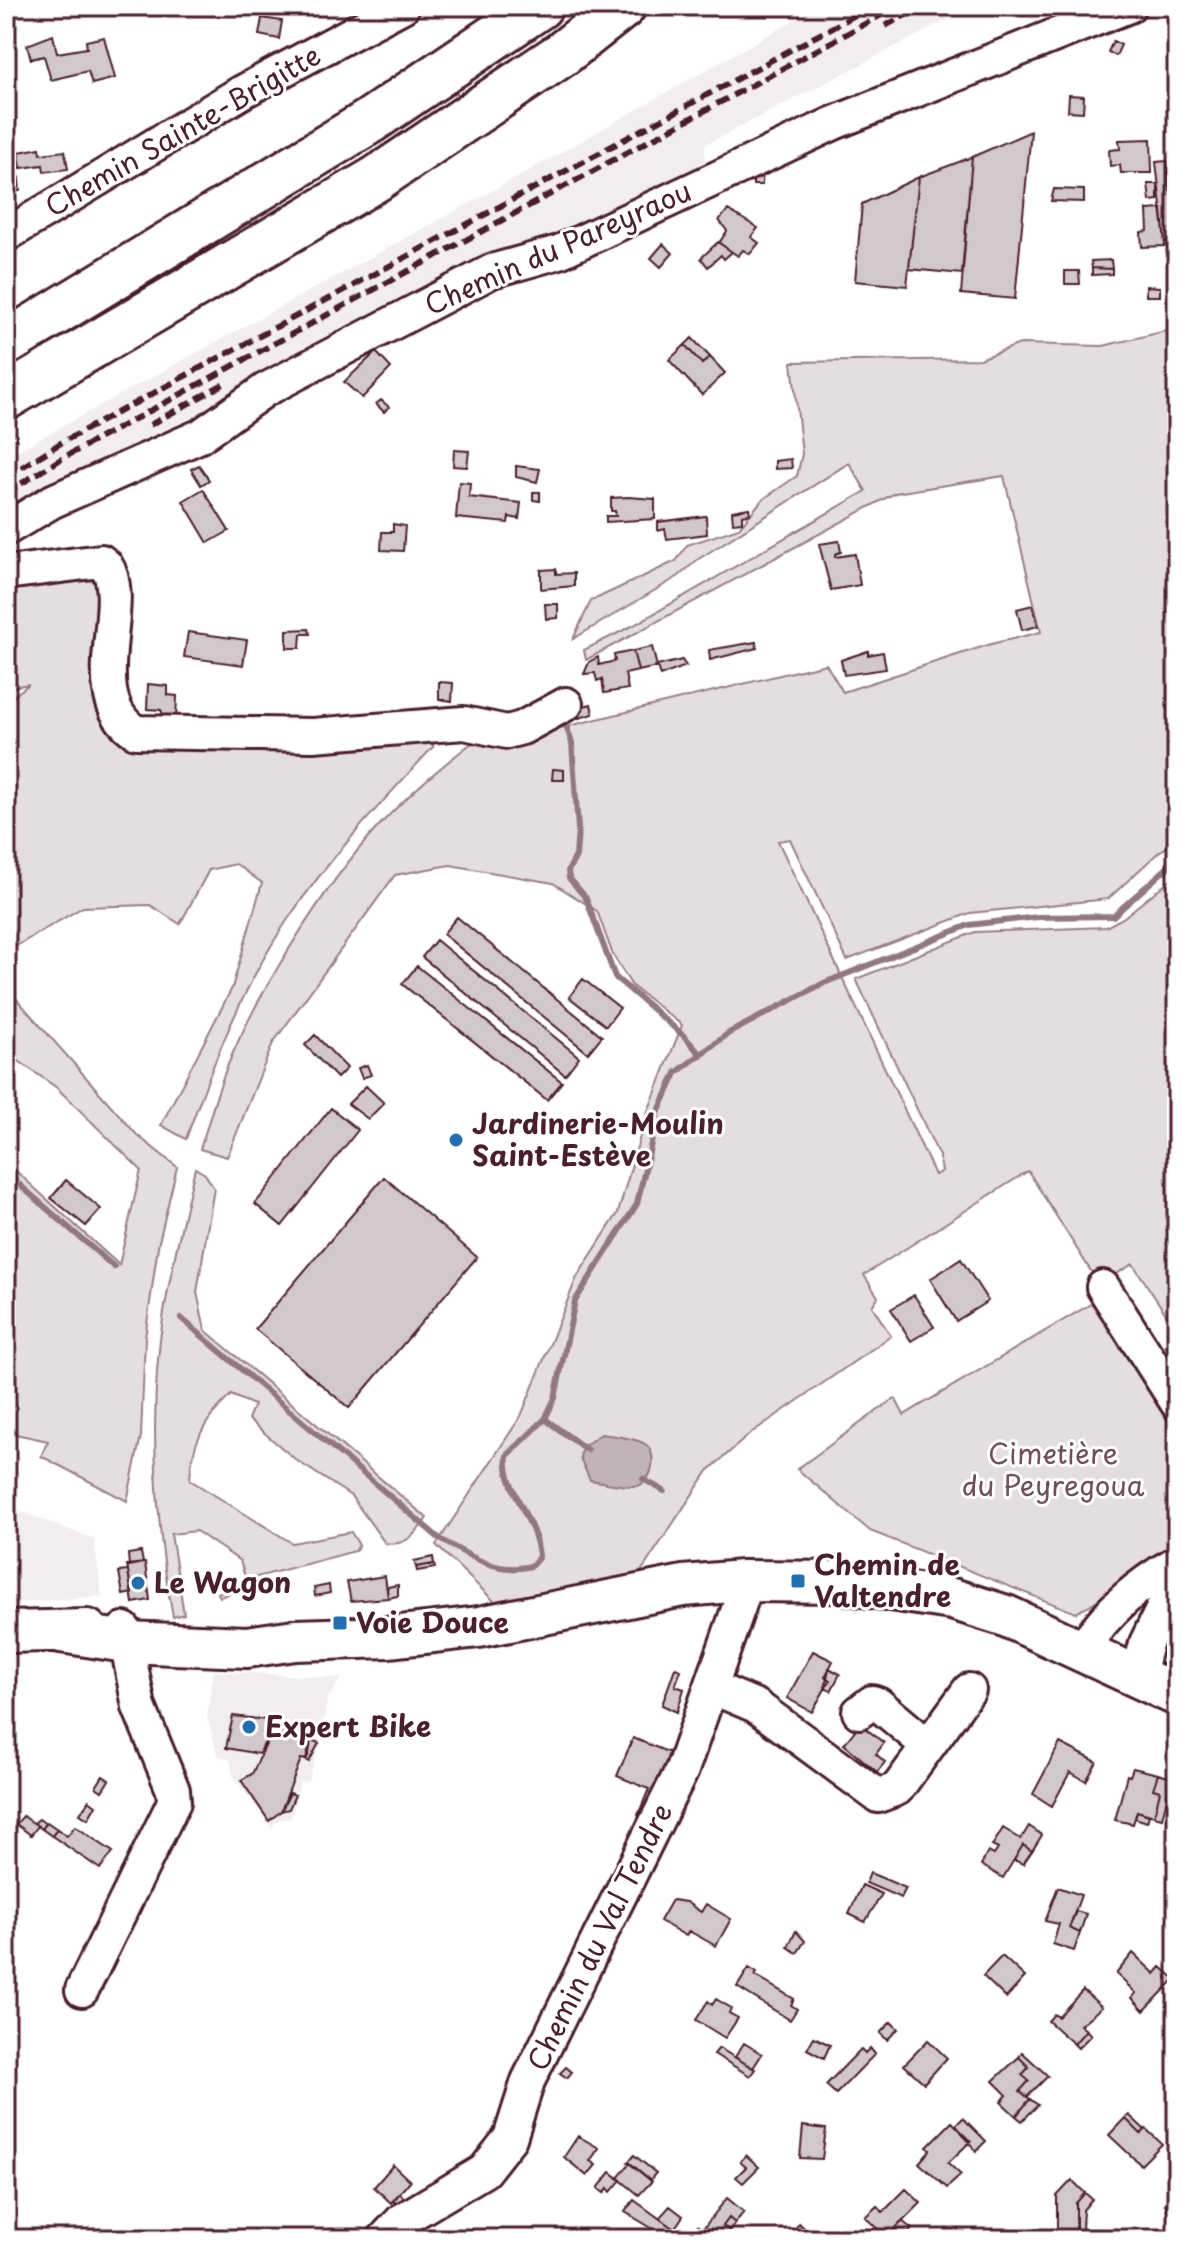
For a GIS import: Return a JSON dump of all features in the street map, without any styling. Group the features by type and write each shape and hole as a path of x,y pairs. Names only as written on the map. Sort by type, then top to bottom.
{"highway":[{"path":"6,343 370,121 540,6"},
{"path":"6,397 376,179 562,54 623,6"}],"main road":[{"path":"6,1632 61,1632 247,1647 295,1640 390,1637 479,1627 683,1586 743,1581 835,1582 952,1599 1006,1616 1177,1695"}],"street":[{"name":"Chemin Sainte-Brigitte","path":"6,235 242,92 403,6"},
{"name":"Chemin du Pareyraou","path":"6,529 53,501 200,436 265,390 492,271 559,252 834,123 1129,6"},
{"path":"6,573 101,561 106,565 111,596 111,696 120,720 136,732 313,735 464,723 507,732 522,728 566,704"},
{"path":"1103,1287 1177,1403"},
{"path":"1138,1676 1160,1589 1177,1562"},
{"name":"Chemin du Val Tendre","path":"384,2239 402,2220 484,2171 510,2138 528,2081 682,1770 742,1598 743,1581"},
{"path":"1082,1649 1101,1620 1160,1589"},
{"path":"82,1990 174,1802 173,1790 139,1707 125,1636"},
{"path":"711,1687 756,1706 878,1796 897,1789 969,1690"},
{"path":"859,1712 872,1702 878,1704 928,1746"}],"shaded area":[{"path":"819,6 974,6 705,145 705,164 505,256 56,487 6,516 6,457 525,173"},
{"path":"601,1434 635,1440 649,1448 652,1468 642,1484 631,1486 590,1480 580,1458 582,1447"},
{"path":"6,1506 94,1539 102,1596 6,1604"},
{"path":"213,1671 341,1678 327,1700 321,1740 308,1781 300,1782 291,1818 278,1820 272,1828 233,1776 230,1760 218,1755 207,1717"}],"green space":[{"path":"1170,330 1177,334 1177,842 1160,851 1108,899 970,913 847,960 790,839 778,841 935,1175 942,1171 939,1156 856,979 975,932 1106,927 1123,918 1177,874 1177,1331 1133,1264 1099,1284 1028,1171 864,1275 878,1297 872,1306 891,1336 751,1433 708,1471 638,1576 494,1601 436,1545 521,1416 577,1277 618,1213 645,1119 682,1025 632,986 613,955 597,911 553,883 450,865 395,875 273,1043 227,1157 200,1149 227,1067 255,1008 314,910 356,852 414,791 482,735 510,740 826,664 843,692 991,644 1041,632 1004,476 895,493 586,660 584,650 634,625 866,491 849,463 697,560 679,576 573,639 591,601 676,561 687,545 739,528 762,500 797,476 802,454 792,362 980,359 1020,344 1103,346"},
{"path":"97,568 114,725 433,737 433,747 339,852 304,896 272,945 230,1026 186,1139 161,1125 232,988 262,883 236,864 209,870 180,924 150,905 83,907 6,952 6,702 29,684 6,688 6,597 34,578"},
{"path":"6,987 137,1135 177,1167 158,1246 145,1338 141,1436 127,1501 41,1456 48,1441 6,1432 6,1162 119,1265 141,1170 57,1088 6,1052"},
{"path":"195,1168 205,1174 214,1188 197,1292 205,1330 427,1518 405,1541 385,1543 351,1496 296,1460 248,1419 254,1405 231,1395 201,1433 193,1454 190,1480 292,1543 351,1532 359,1545 355,1551 253,1578 250,1586 220,1597 218,1593 246,1580 240,1561 196,1531 171,1534 184,1614 173,1617 158,1504 156,1386 167,1294"},
{"name":"Cimetière du Peyregoua","path":"1094,1302 1177,1436 1177,1552 1076,1613 870,1531 797,1469 895,1398 904,1415"},
{"path":"1177,1338 1177,1385 1156,1352"}],"building":[{"path":"262,18 282,21 279,39 259,35"},
{"path":"53,35 57,53 87,48 86,41 104,37 115,78 92,84 88,71 51,80 44,56 31,59 27,45"},
{"path":"1113,41 1121,45 1116,56 1108,52"},
{"path":"1069,95 1084,96 1083,112 1068,111"},
{"path":"1031,131 1015,299 961,294 972,157"},
{"path":"1151,139 1152,173 1121,173 1120,165 1110,166 1109,150 1120,149 1119,140"},
{"path":"40,148 41,154 65,151 68,169 44,172 43,165 21,168 19,152"},
{"path":"972,157 962,274 909,269 919,177"},
{"path":"1167,161 1170,191 1176,191 1177,241 1165,242 1156,162"},
{"path":"763,168 762,185 753,185 753,179 747,179"},
{"path":"18,171 20,191 6,193 6,174"},
{"path":"919,177 907,286 855,281 862,204"},
{"path":"1148,184 1158,184 1158,200 1150,201"},
{"path":"1054,189 1084,190 1084,202 1051,201"},
{"path":"1162,209 1165,246 1142,247 1141,232 1148,231 1147,210"},
{"path":"728,210 758,228 751,237 759,243 750,254 743,250 738,256 719,243 727,231 719,220"},
{"path":"718,242 732,252 724,259 721,255 708,267 701,258"},
{"path":"663,244 673,253 661,267 651,258"},
{"path":"1111,260 1112,269 1092,268 1091,261"},
{"path":"1092,268 1112,269 1112,274 1092,275"},
{"path":"1065,271 1079,271 1080,284 1065,284"},
{"path":"1146,286 1160,287 1160,296 1146,296"},
{"path":"692,338 710,357 702,364 685,345"},
{"path":"685,345 702,364 710,357 725,373 702,395 669,360"},
{"path":"376,352 391,368 362,398 344,382"},
{"path":"381,400 389,407 384,412 376,404"},
{"path":"454,450 469,451 467,467 453,466"},
{"path":"791,459 792,468 775,469 775,461"},
{"path":"199,465 209,480 201,485 191,469"},
{"path":"516,466 540,469 537,482 516,477"},
{"path":"459,482 470,483 469,497 521,503 519,519 509,517 508,523 456,518"},
{"path":"203,489 229,531 208,543 183,501"},
{"path":"533,492 540,492 540,501 533,500"},
{"path":"611,498 655,499 655,519 606,522 606,516 616,516 615,511 611,511"},
{"path":"749,508 750,514 742,515 742,522 733,523 732,511"},
{"path":"706,516 707,534 667,539 665,529 658,531 658,522"},
{"path":"393,524 405,526 403,551 381,550 382,532 393,532"},
{"path":"839,541 841,552 835,557 855,554 860,585 831,590 819,544"},
{"path":"556,569 556,574 574,573 574,586 541,589 541,570"},
{"path":"545,604 558,604 558,618 546,619"},
{"path":"1033,605 1038,626 1022,630 1017,609"},
{"path":"309,629 310,634 301,634 300,648 287,648 287,630"},
{"path":"188,632 247,640 243,665 184,657"},
{"path":"756,642 757,648 710,660 709,650"},
{"path":"652,647 657,667 638,671 633,651"},
{"path":"633,651 638,671 625,674 628,689 604,693 602,679 597,681 595,673 584,674 589,662 598,657 599,665 615,661 614,655"},
{"path":"868,651 868,655 883,652 886,669 844,675 841,660"},
{"path":"682,660 686,666 660,676 657,666"},
{"path":"439,682 453,683 452,701 439,699"},
{"path":"148,684 168,686 168,695 177,696 176,719 165,719 161,710 147,709"},
{"path":"591,704 593,714 579,718 576,708"},
{"path":"553,769 564,770 564,780 552,780"},
{"path":"457,917 602,1036 588,1053 443,934"},
{"path":"436,940 579,1057 565,1075 422,957"},
{"path":"417,966 562,1082 547,1100 402,984"},
{"path":"583,979 620,1008 606,1026 569,997"},
{"path":"315,1035 347,1068 337,1078 305,1045"},
{"path":"367,1065 371,1075 362,1078 358,1068"},
{"path":"366,1086 384,1103 368,1119 348,1104"},
{"path":"331,1108 358,1130 282,1226 255,1204"},
{"path":"384,1177 477,1257 349,1408 255,1329"},
{"path":"66,1180 101,1209 86,1226 51,1198"},
{"path":"961,1259 988,1301 956,1321 930,1279"},
{"path":"914,1295 934,1327 911,1341 891,1309"},
{"path":"141,1552 143,1563 129,1566 128,1554"},
{"path":"433,1557 434,1564 416,1567 414,1561"},
{"path":"145,1563 150,1600 133,1603 127,1565"},
{"path":"434,1564 435,1568 417,1571 416,1567"},
{"path":"128,1571 132,1593 123,1595 119,1572"},
{"path":"385,1576 388,1598 351,1601 347,1582"},
{"path":"329,1585 330,1593 315,1596 314,1588"},
{"path":"398,1585 398,1596 388,1598 387,1587"},
{"path":"813,1651 833,1661 825,1677 830,1680 812,1712 787,1698"},
{"path":"675,1668 681,1670 675,1686 684,1689 677,1712 662,1705"},
{"path":"829,1668 840,1674 831,1691 825,1688"},
{"path":"233,1716 276,1721 259,1754 226,1748"},
{"path":"860,1724 884,1743 876,1754 885,1762 877,1772 844,1744"},
{"path":"275,1725 311,1740 309,1754 306,1760 301,1759 281,1811 269,1821 241,1780 252,1774"},
{"path":"633,1738 675,1755 648,1820 638,1815 649,1789 617,1776"},
{"path":"311,1740 319,1743 309,1762 306,1760"},
{"path":"1060,1743 1097,1762 1086,1781 1070,1772 1052,1806 1033,1794"},
{"path":"1133,1768 1158,1774 1153,1789 1160,1791 1154,1816 1137,1811 1133,1824 1115,1820 1127,1775 1130,1776"},
{"path":"1158,1774 1172,1778 1162,1818 1154,1816 1160,1791 1153,1789"},
{"path":"103,1776 109,1780 102,1791 96,1787"},
{"path":"290,1793 295,1795 289,1809 281,1811"},
{"path":"89,1800 96,1805 88,1819 80,1814"},
{"path":"1137,1811 1149,1815 1147,1822 1135,1818"},
{"path":"23,1816 38,1826 31,1835 16,1824"},
{"path":"39,1819 46,1824 42,1829 34,1823"},
{"path":"47,1822 57,1829 52,1836 42,1829"},
{"path":"75,1826 113,1852 100,1869 52,1836 57,1829 67,1836"},
{"path":"1029,1826 1042,1835 1032,1851 1023,1845 1003,1878 981,1865 988,1852 994,1855 998,1849 992,1846 1003,1828 1021,1839"},
{"path":"1023,1845 1032,1851 1023,1864 1014,1860"},
{"path":"870,1873 906,1888 901,1898 866,1883"},
{"path":"862,1885 882,1894 865,1922 849,1914"},
{"path":"1058,1887 1081,1895 1069,1928 1080,1933 1074,1951 1053,1944 1059,1924 1045,1921"},
{"path":"672,1900 686,1902 701,1912 706,1904 731,1919 716,1946 689,1931 686,1936 660,1921"},
{"path":"1076,1911 1086,1914 1080,1933 1069,1928"},
{"path":"796,1931 805,1941 797,1953 788,1947"},
{"path":"1133,1953 1155,1974 1161,1967 1175,1979 1144,2011 1132,1998 1136,1993 1116,1974"},
{"path":"1002,1956 1025,1977 1006,1998 983,1976"},
{"path":"749,1968 757,1973 755,1976 794,1999 791,2005 797,2009 790,2020 737,1987"},
{"path":"1083,1990 1102,2007 1080,2025 1086,2030 1074,2044 1048,2021 1054,2014 1058,2017"},
{"path":"716,1999 731,2008 729,2013 738,2018 725,2038 696,2020 708,2001 712,2005"},
{"path":"891,2022 898,2029 887,2040 880,2033"},
{"path":"1086,2030 1091,2035 1078,2048 1074,2044"},
{"path":"814,2037 830,2045 824,2058 807,2049"},
{"path":"928,2040 947,2058 924,2083 904,2065"},
{"path":"744,2043 762,2054 753,2068 735,2057"},
{"path":"719,2048 755,2069 750,2076 714,2054"},
{"path":"870,2048 875,2054 836,2094 826,2085 861,2049 865,2053"},
{"path":"1022,2052 1048,2076 1027,2097 1020,2091 1029,2081 1022,2075 1029,2067 1019,2057"},
{"path":"1019,2057 1029,2067 1022,2075 1029,2081 1020,2091 1030,2099 1016,2116 1001,2102 1007,2095 993,2081"},
{"path":"566,2067 572,2072 567,2078 560,2073"},
{"path":"1030,2099 1038,2105 1022,2121 1016,2116"},
{"path":"1129,2115 1145,2130 1141,2134 1125,2118"},
{"path":"963,2118 986,2141 976,2151 956,2125"},
{"path":"1125,2118 1141,2134 1146,2129 1162,2144 1141,2165 1109,2135"},
{"path":"952,2122 971,2141 948,2163 961,2175 947,2188 919,2163 930,2150 927,2147"},
{"path":"803,2126 826,2129 822,2159 800,2158"},
{"path":"578,2136 599,2148 590,2161 596,2165 587,2176 564,2157"},
{"path":"634,2155 656,2173 650,2180 628,2162"},
{"path":"746,2155 759,2167 743,2183 736,2177 746,2167 740,2162"},
{"path":"630,2163 652,2181 639,2195 618,2178"},
{"path":"393,2165 410,2181 391,2203 374,2187"},
{"path":"611,2172 621,2180 611,2192 608,2188 604,2193 598,2188"},
{"path":"1072,2180 1085,2193 1076,2203 1076,2229 1082,2229 1082,2239 1052,2239 1053,2231 1057,2231 1057,2196"},
{"path":"906,2189 921,2203 894,2230 903,2238 888,2239 865,2217 877,2206 883,2212"},
{"path":"400,2193 405,2199 399,2205 393,2201"},
{"path":"1085,2193 1092,2199 1083,2210 1082,2229 1076,2229 1076,2203"},
{"path":"1177,2197 1177,2226 1176,2227 1165,2204"},
{"path":"727,2198 744,2212 735,2223 729,2218 723,2226 730,2231 723,2239 715,2239 702,2230"},
{"path":"634,2200 674,2229 668,2238 625,2212"},
{"path":"670,2206 683,2216 674,2229 659,2218"},
{"path":"729,2218 735,2223 730,2231 723,2226"},
{"path":"902,2221 912,2229 903,2238 894,2230"},
{"path":"799,2223 809,2233 804,2238 795,2229"},
{"path":"698,2226 705,2232 700,2239 688,2239"},
{"path":"795,2229 804,2238 806,2239 785,2239"},
{"path":"330,2230 340,2239 327,2239 324,2236"}],"waterway":[{"path":"564,719 572,743 578,829 576,856 568,871 569,878 586,898 615,977 684,1036 701,1055"},
{"path":"181,1318 440,1539 495,1566 531,1566 539,1557 537,1544 510,1480 507,1456 545,1419 555,1398 575,1301 637,1204 658,1113 676,1073 729,1033 824,983 969,925 1038,917 1113,916 1177,859"},
{"path":"6,1173 114,1267"},
{"path":"545,1419 587,1450"},
{"path":"643,1479 664,1491"}],"railway":[{"path":"6,477 59,444 872,6"},
{"path":"6,493 61,459 898,6"},
{"path":"885,26 923,6"},
{"path":"150,425 227,382"}],"place":[{"name":"Jardinerie-Moulin Saint-Estève","path":"456,1140"},
{"name":"Chemin de Valtendre","path":"798,1581"},
{"name":"Le Wagon","path":"138,1583"},
{"name":"Voie Douce","path":"340,1623"},
{"name":"Expert Bike","path":"249,1727"}]}
